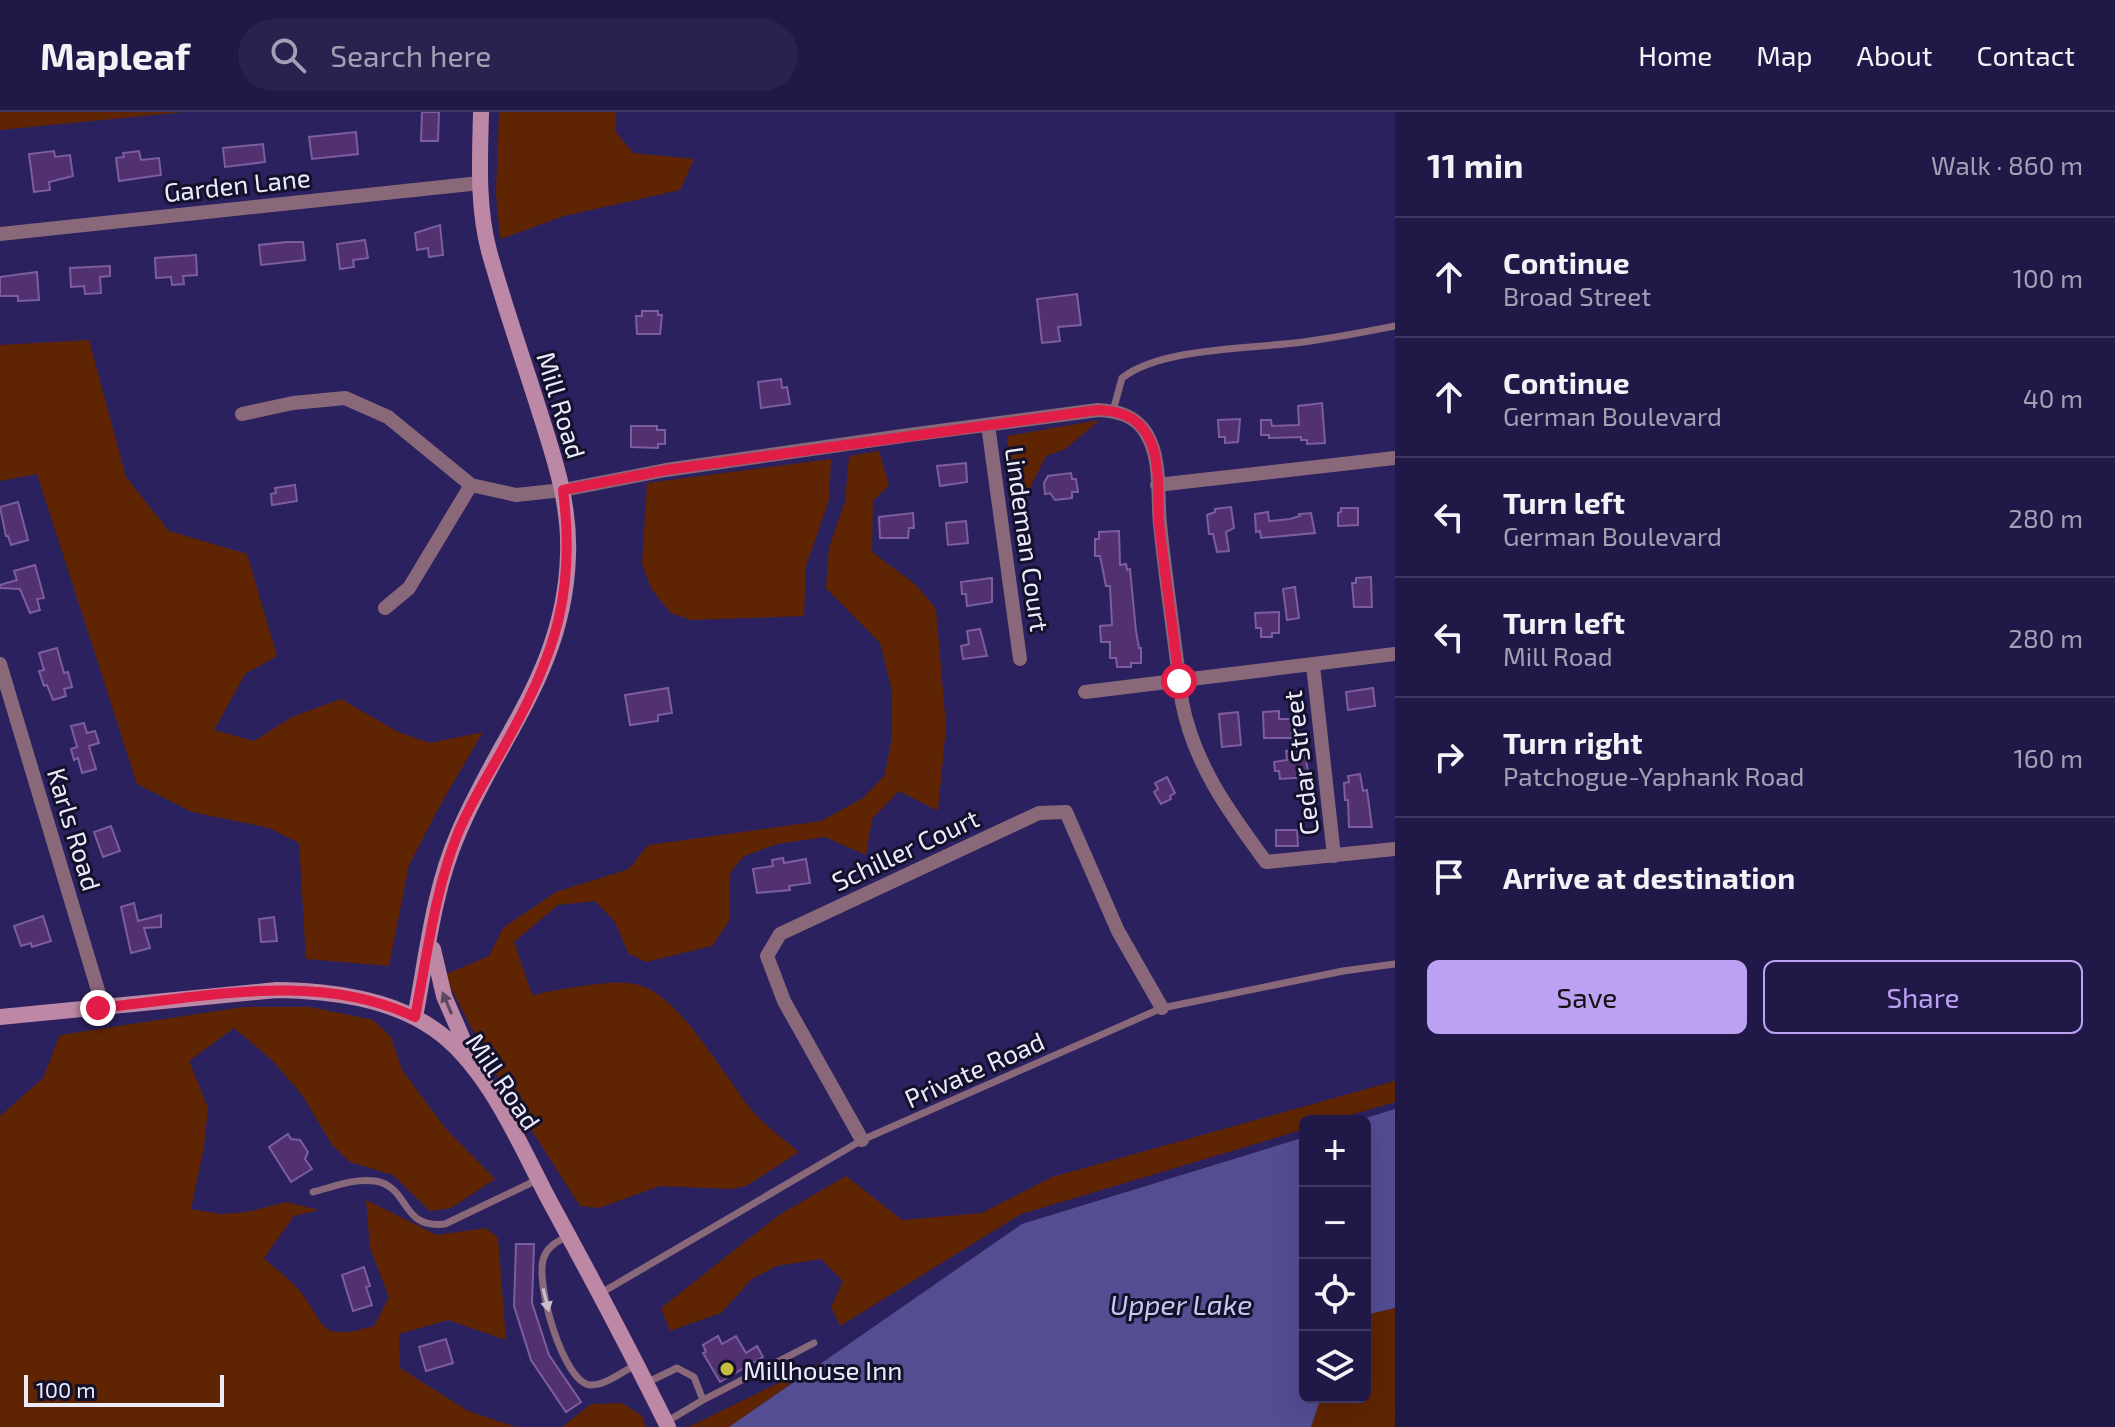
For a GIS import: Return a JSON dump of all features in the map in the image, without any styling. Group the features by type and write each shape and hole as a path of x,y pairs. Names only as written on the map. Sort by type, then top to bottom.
{"main road":[{"name":"Mill Road","path":"481,112 480,183 489,251 563,490 568,570 557,631 531,697 456,837 431,932 415,1017 451,1041 476,1071 501,1111 601,1293 667,1425"},
{"path":"431,932 438,978 476,1071"},
{"path":"0,1017 242,992 296,990 372,1002 415,1017"}],"street":[{"name":"Garden Lane","path":"0,234 480,183"},
{"path":"242,414 293,403 345,398 388,417 471,485 516,495 563,490 666,470 1057,415 1113,411 1137,422 1147,434 1154,455 1179,681 1187,728 1201,766 1266,862 1395,849"},
{"name":"Lindeman Court","path":"988,425 1020,659"},
{"path":"1157,485 1395,458"},
{"path":"385,608 409,588 471,485"},
{"path":"1085,692 1395,654"},
{"name":"Karls Road","path":"0,664 103,1007"},
{"name":"Cedar Street","path":"1313,665 1334,856"},
{"name":"Schiller Court","path":"862,1140 784,1001 767,956 780,934 1039,813 1066,812 1118,931 1162,1008"}],"lane":[{"path":"1113,411 1122,378 1148,363 1395,326"},
{"name":"Private Road","path":"601,1293 862,1140 1162,1008 1343,971 1395,964"},
{"path":"313,1192 360,1180 384,1184 401,1199 411,1215 432,1226 445,1224 539,1180"},
{"path":"568,1235 550,1247 540,1274 544,1298 571,1370 582,1383 592,1385 637,1364"},
{"path":"667,1425 703,1400 814,1343"},
{"path":"646,1383 677,1368 694,1377 703,1400"}],"shaded area":[{"path":"0,112 184,112 0,130"},
{"path":"499,112 616,112 616,132 633,153 694,159 680,190 564,216 500,239 496,193"},
{"path":"89,340 126,477 169,531 247,554 277,656 245,674 214,730 254,741 292,717 341,699 398,732 430,743 483,732 409,865 389,966 306,959 299,843 269,828 192,812 137,784 37,474 0,481 0,345"},
{"path":"1100,420 1065,449 1046,456 1031,486 1019,523 1007,436"},
{"path":"879,451 889,485 873,501 872,552 916,585 936,609 946,727 938,811 899,791 872,819 866,855 825,837 777,844 744,856 730,873 729,921 712,946 646,962 628,953 615,922 595,901 558,905 514,942 532,995 612,983 635,984 652,991 686,1021 757,1116 799,1152 746,1186 731,1189 660,1186 599,1208 580,1206 494,1071 444,975 489,956 503,928 556,892 629,869 648,845 821,821 863,798 885,775 892,736 892,691 880,643 826,588 829,547 845,502 849,456"},
{"path":"831,459 829,500 806,566 804,616 691,620 671,613 652,590 642,564 647,483"},
{"path":"243,1007 310,1007 373,1020 391,1037 402,1070 446,1129 495,1179 451,1208 430,1211 393,1175 350,1162 332,1145 303,1096 272,1060 234,1028 189,1061 208,1108 204,1147 191,1209 220,1214 247,1212 286,1202 319,1210 294,1216 264,1258 297,1288 325,1327 341,1332 374,1326 389,1297 370,1248 366,1200 437,1235 486,1228 498,1238 506,1340 448,1320 399,1334 400,1368 468,1411 516,1427 0,1427 0,1116 43,1078 60,1035"},
{"path":"1395,1081 1395,1102 1351,1115 1299,1115 1299,1131 1021,1214 840,1326 831,1307 843,1281 821,1259 777,1266 752,1279 721,1313 670,1331 661,1308 779,1215 846,1176 902,1220 982,1213 1052,1177"},
{"path":"1395,1308 1395,1427 1311,1427 1319,1403 1371,1403 1371,1314"},
{"path":"822,1362 729,1427 688,1427"},
{"path":"622,1403 642,1416 646,1427 562,1427 591,1404"}],"water":[{"path":"1395,1109 1395,1308 1371,1314 1371,1187 1371,1116"},
{"name":"Upper Lake","path":"1299,1139 1299,1403 1319,1403 1311,1427 729,1427 1022,1224"}],"building":[{"path":"422,112 439,112 438,141 421,141"},
{"path":"356,132 358,154 312,159 309,137"},
{"path":"263,144 265,162 225,167 223,148"},
{"path":"54,151 55,157 70,155 73,176 49,182 50,190 34,192 29,154"},
{"path":"139,151 141,160 159,158 161,175 119,181 116,158 124,157 123,153"},
{"path":"440,225 443,255 429,257 428,248 417,250 415,233"},
{"path":"365,240 368,258 353,260 354,267 340,269 337,244"},
{"path":"303,242 305,260 261,265 259,245"},
{"path":"196,255 197,275 183,276 184,284 172,285 171,277 156,278 155,258"},
{"path":"110,266 110,276 100,277 101,293 85,294 84,286 71,287 70,268"},
{"path":"37,272 39,300 18,301 18,296 0,296 0,277"},
{"path":"1077,294 1081,325 1058,327 1060,341 1042,343 1037,299"},
{"path":"642,311 658,311 658,315 662,315 660,334 637,334 636,316 642,316"},
{"path":"781,379 782,388 787,387 790,404 761,408 758,382"},
{"path":"1322,403 1325,443 1307,444 1307,440 1301,440 1301,437 1269,438 1269,435 1261,435 1261,420 1271,420 1272,426 1299,425 1298,406"},
{"path":"1240,419 1238,442 1225,443 1225,437 1219,437 1218,420"},
{"path":"631,426 657,426 657,430 665,430 665,444 658,444 658,448 631,447"},
{"path":"966,463 967,482 940,486 937,466"},
{"path":"1071,473 1072,479 1076,479 1078,492 1072,492 1072,498 1055,500 1050,493 1045,494 1044,483 1048,476"},
{"path":"295,485 297,501 272,505 271,494 276,493 275,488"},
{"path":"18,502 28,540 11,545 0,507"},
{"path":"1231,507 1234,528 1226,532 1229,551 1217,552 1213,534 1209,534 1207,515 1215,509"},
{"path":"1341,508 1358,508 1358,525 1338,526"},
{"path":"1268,512 1269,521 1311,513 1315,533 1261,538 1260,531 1256,532 1255,514"},
{"path":"913,513 914,528 909,528 908,538 880,538 879,517"},
{"path":"966,521 968,543 948,545 946,523"},
{"path":"1119,531 1120,565 1126,564 1127,570 1130,569 1136,631 1141,648 1141,663 1131,663 1131,667 1117,667 1116,658 1110,658 1110,642 1101,642 1100,626 1112,625 1110,586 1106,586 1100,556 1095,556 1095,539 1099,539 1099,532"},
{"path":"35,565 44,598 37,599 40,610 30,613 20,589 0,588 0,585 17,580 14,571"},
{"path":"1371,577 1372,607 1354,607 1352,583 1356,583 1356,578"},
{"path":"992,578 992,602 967,606 961,582"},
{"path":"1295,587 1299,618 1287,620 1283,589"},
{"path":"1279,612 1279,633 1261,637 1261,628 1256,628 1255,613"},
{"path":"980,629 987,656 963,659 961,646 969,644 967,631"},
{"path":"57,648 64,673 68,672 72,687 64,689 66,696 53,700 39,671 44,670 39,653"},
{"path":"668,688 672,713 658,715 658,721 630,725 625,695"},
{"path":"1373,688 1375,706 1348,710 1346,692"},
{"path":"1279,711 1279,719 1291,719 1292,738 1264,738 1263,712"},
{"path":"1238,712 1241,745 1222,747 1219,714"},
{"path":"84,723 87,733 95,731 99,743 89,746 96,769 82,773 78,758 74,760 71,749 77,747 71,726"},
{"path":"1304,749 1309,777 1280,779 1274,762 1287,760 1286,751"},
{"path":"1360,774 1363,791 1367,790 1372,827 1349,827 1344,783 1349,782 1348,776"},
{"path":"1167,777 1175,793 1161,804 1154,792 1158,789 1155,783"},
{"path":"111,826 120,851 103,857 94,832"},
{"path":"1276,830 1297,830 1298,846 1276,846"},
{"path":"783,858 784,863 806,859 810,883 789,886 790,890 757,893 753,869 773,866 772,860"},
{"path":"134,903 138,921 161,915 161,927 144,928 150,948 131,953 121,907"},
{"path":"43,916 51,941 32,947 31,943 21,946 14,926"},
{"path":"274,917 277,941 261,942 259,919"},
{"path":"288,1134 291,1139 300,1140 308,1152 305,1159 312,1169 291,1182 269,1147"},
{"path":"516,1244 534,1244 532,1303 549,1355 581,1402 566,1412 531,1360 514,1306"},
{"path":"364,1267 372,1305 353,1311 342,1275"},
{"name":"Millhouse Inn","path":"718,1336 722,1344 736,1336 746,1353 757,1346 763,1357 720,1382 703,1353 706,1352 703,1345"},
{"path":"446,1339 453,1363 426,1371 419,1347"}],"place":[{"name":"Millhouse Inn","path":"727,1369"}],"route":[{"path":"98,1008 229,993 296,990 372,1002 415,1017 442,882 456,837 531,697 557,631 568,570 563,490 666,470 909,435 1098,410 1124,414 1137,422 1147,434 1154,455 1179,681"}]}
